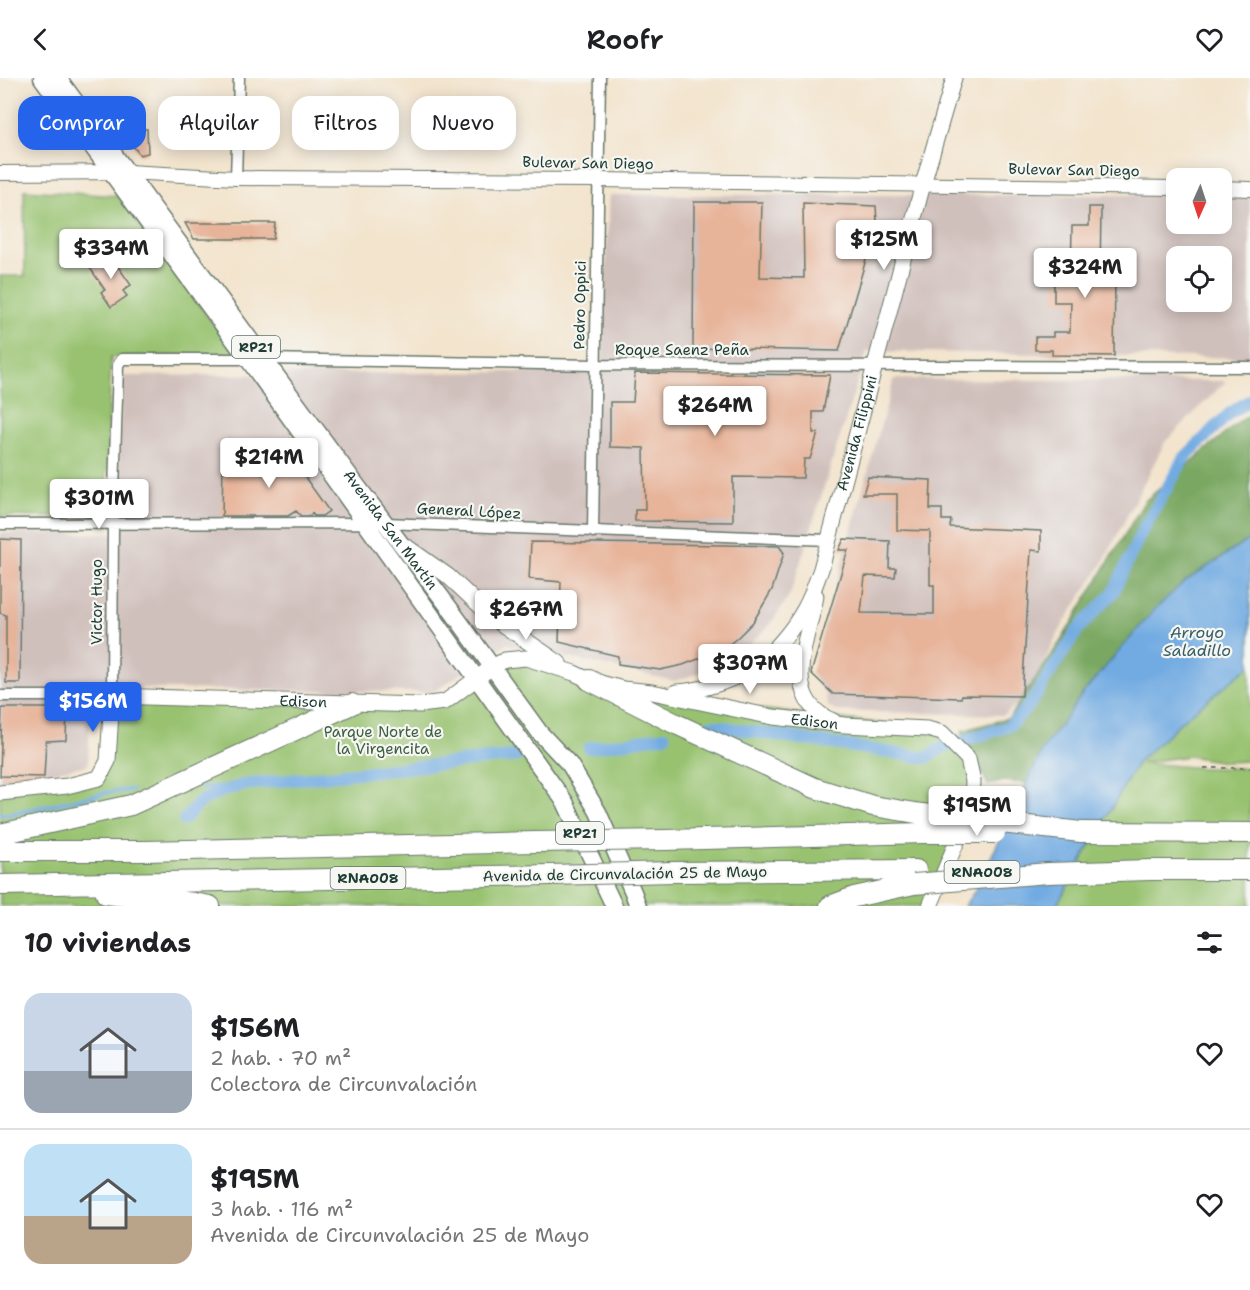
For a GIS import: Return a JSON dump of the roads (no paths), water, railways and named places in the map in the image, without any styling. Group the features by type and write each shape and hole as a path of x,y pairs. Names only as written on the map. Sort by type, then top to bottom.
{"highway":[{"name":"RNA008","path":"582,677 674,723 815,788 923,824"},
{"path":"0,834 131,805 352,704"},
{"name":"RNA008","path":"0,851 221,850 666,840 923,824 1081,832 1250,833"},
{"path":"830,906 915,877 1150,870 1250,870"},
{"name":"Avenida de Circunvalación 25 de Mayo","path":"2,885 96,888 185,882 674,872 915,877"},
{"name":"RNA008","path":"96,888 152,899 210,906"}],"main road":[{"name":"Avenida San Martín","path":"42,78 120,172"},
{"name":"Avenida San Martín","path":"58,78 120,172 257,359 402,543 540,733 570,765 598,812 638,906"},
{"name":"Avenida Filippini","path":"652,692 688,691 725,681 757,664 788,633 805,607 821,570 923,184 954,78"},
{"name":"Avenida San Martín","path":"257,359 365,523 565,802 614,906"},
{"path":"402,543 448,576 493,618 582,677"},
{"path":"821,570 801,658 800,682 807,699 817,712 829,720 845,725"},
{"name":"Edison","path":"112,696 420,705 444,702 475,678 505,660 526,658 623,689 652,692 773,717 845,725 927,729 942,733 968,759 973,781 972,805 930,906"},
{"path":"0,793 67,786 99,778 108,761 112,696"}],"street":[{"path":"236,178 239,78"},
{"name":"Pedro Oppici","path":"593,532 600,78"},
{"name":"Bulevar San Diego","path":"0,172 120,172 236,178 597,180 1166,188"},
{"path":"1232,189 1250,189"},
{"name":"Roque Saenz Peña","path":"117,365 122,359 257,359 594,364 1250,367"},
{"name":"Victor Hugo","path":"112,696 117,365"},
{"name":"General López","path":"0,524 385,523 829,540"},
{"name":"Edison","path":"0,696 112,696"}],"water":[{"name":"Arroyo Saladillo","path":"1250,539 1250,666 1185,718 1137,763 1056,906 964,906 975,891 1043,749 1083,693 1155,609 1185,581"}],"waterway":[{"path":"710,725 926,758 942,748 1009,726 1030,704 1079,628 1113,593 1142,531 1185,457 1229,414 1250,400"},
{"path":"589,748 665,736"},
{"path":"184,820 201,801 243,785 518,756"},
{"path":"202,788 243,785"},
{"path":"0,814 10,814 110,792 132,790"}],"park label":[{"name":"Parque Norte de la Virgencita","path":"383,740"}]}
